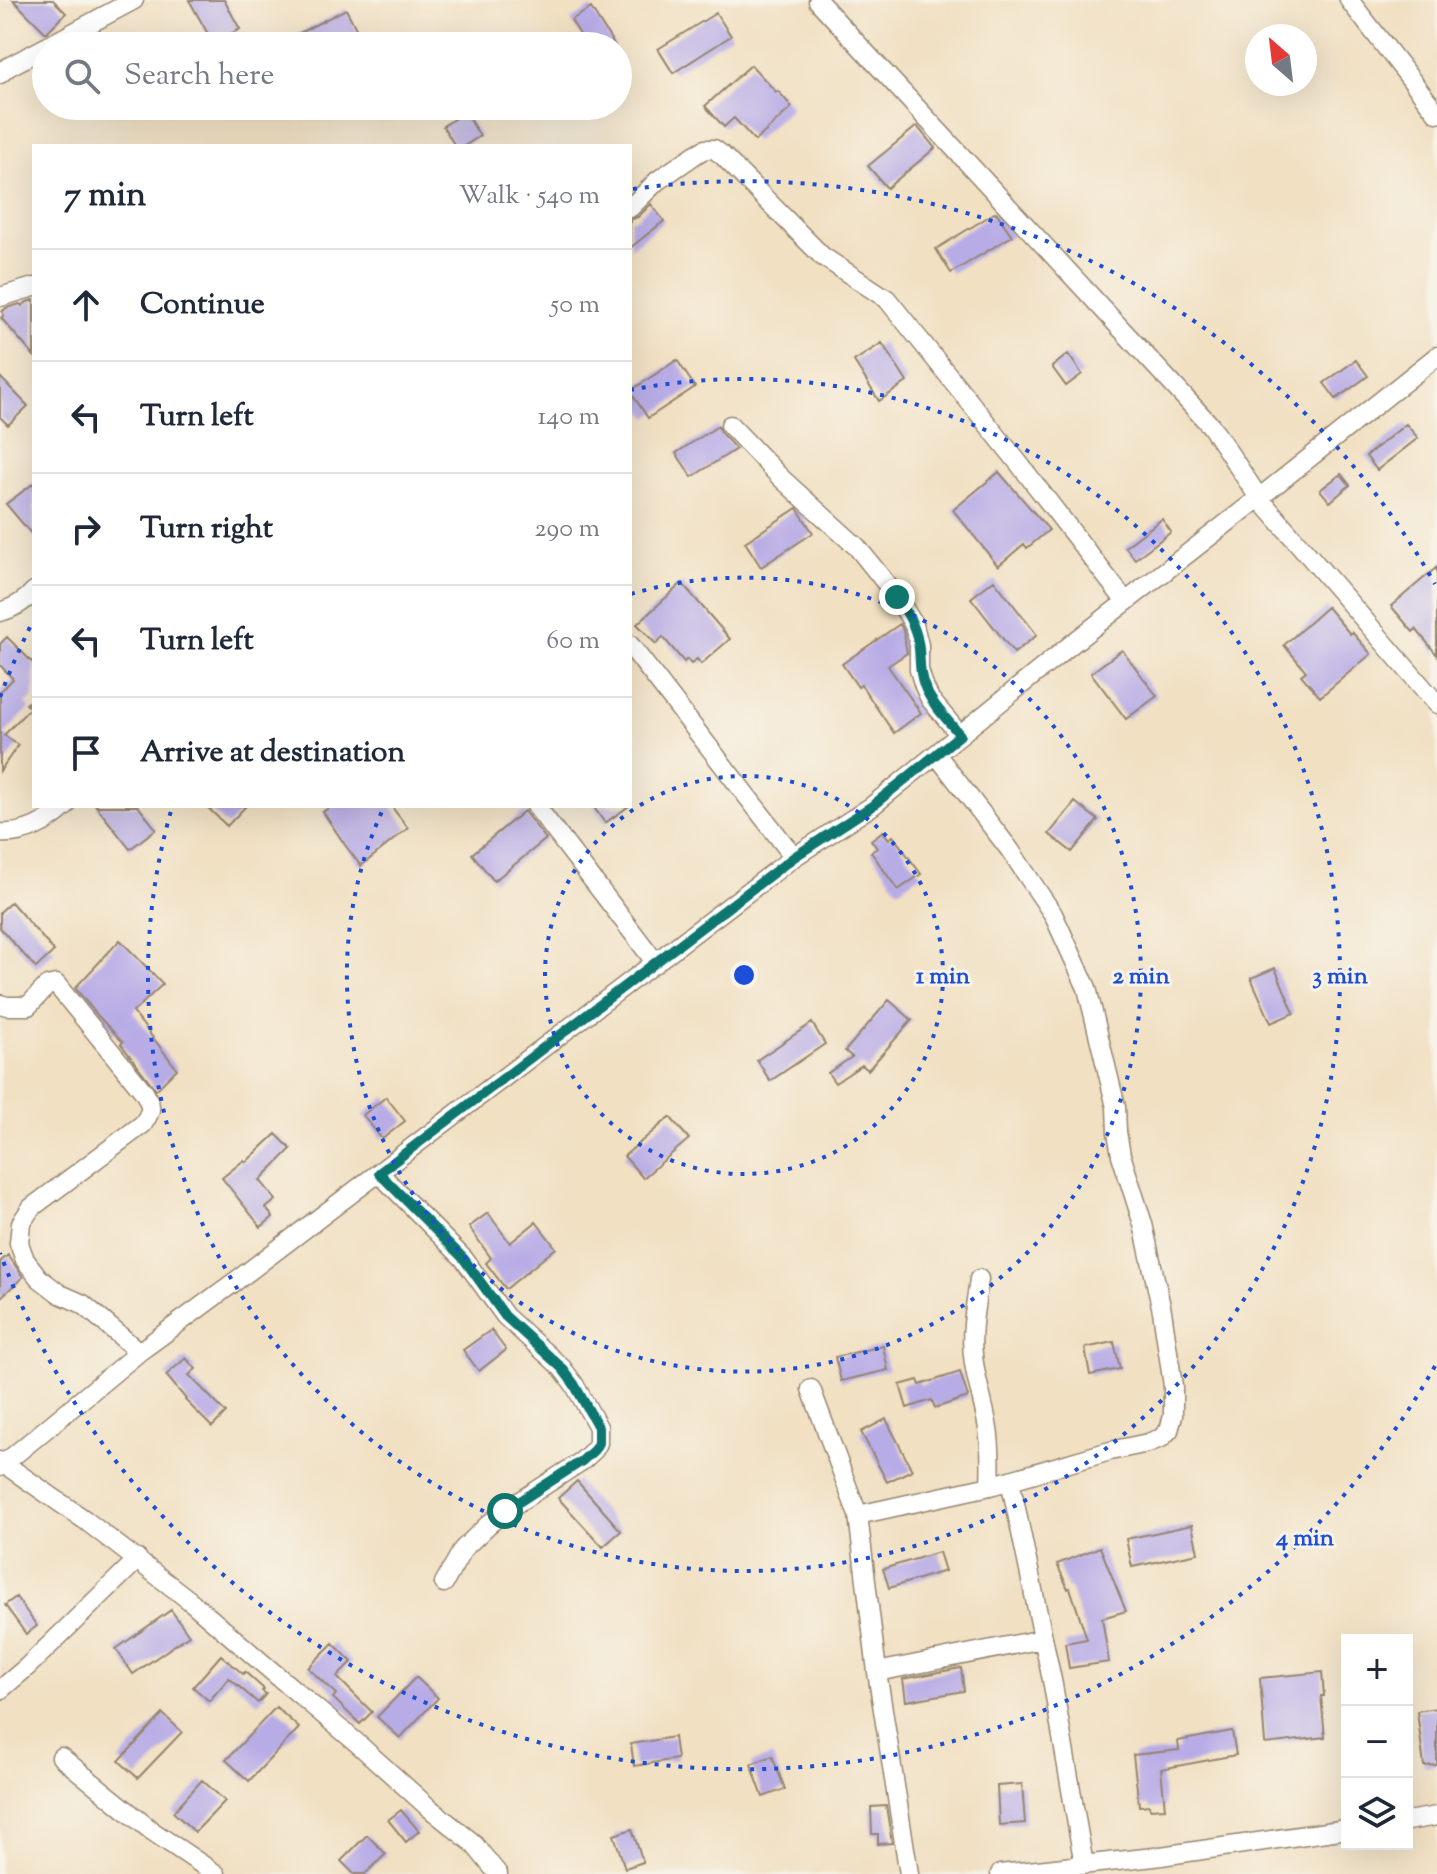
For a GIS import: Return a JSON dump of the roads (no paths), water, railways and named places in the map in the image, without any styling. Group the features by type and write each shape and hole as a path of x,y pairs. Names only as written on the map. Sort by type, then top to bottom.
{"street":[{"path":"73,32 134,0"},
{"path":"1349,0 1437,113"},
{"path":"818,1 1211,426 1259,498 1437,704"},
{"path":"0,74 32,54"},
{"path":"632,206 657,181 696,154 705,149 714,149 722,155 822,256 887,299 1126,602"},
{"path":"0,297 32,288"},
{"path":"498,1874 473,1843 189,1600 138,1559 2,1464 139,1352 794,857 872,806 1437,356"},
{"path":"730,425 781,478 857,547 897,597 914,625 924,686 930,699 960,735"},
{"path":"0,612 26,600 32,593"},
{"path":"632,648 794,857"},
{"path":"858,1515 990,1486 1161,1438 1169,1430 1173,1416 1173,1386 1162,1311 1143,1224 1121,1155 1116,1107 1087,988 1053,914 1010,850 936,754"},
{"path":"0,833 32,829 64,808"},
{"path":"538,808 656,963"},
{"path":"0,1004 28,1006 47,986 56,984 151,1104 151,1112 143,1124 31,1208 21,1223 19,1243 25,1260 39,1278 60,1294 83,1304 139,1352"},
{"path":"379,1173 464,1259 505,1316 562,1368 598,1427 598,1443 594,1450 489,1524 463,1549 444,1583"},
{"path":"979,1279 972,1351 987,1423 990,1486"},
{"path":"811,1389 858,1515 877,1672 909,1874"},
{"path":"1010,1480 1053,1685 1084,1865"},
{"path":"0,1690 138,1559"},
{"path":"877,1672 1043,1639"},
{"path":"61,1757 152,1831 216,1874"},
{"path":"1413,1820 1437,1816"},
{"path":"1000,1874 1154,1857 1341,1830"},
{"path":"1143,1874 1154,1857"}]}
